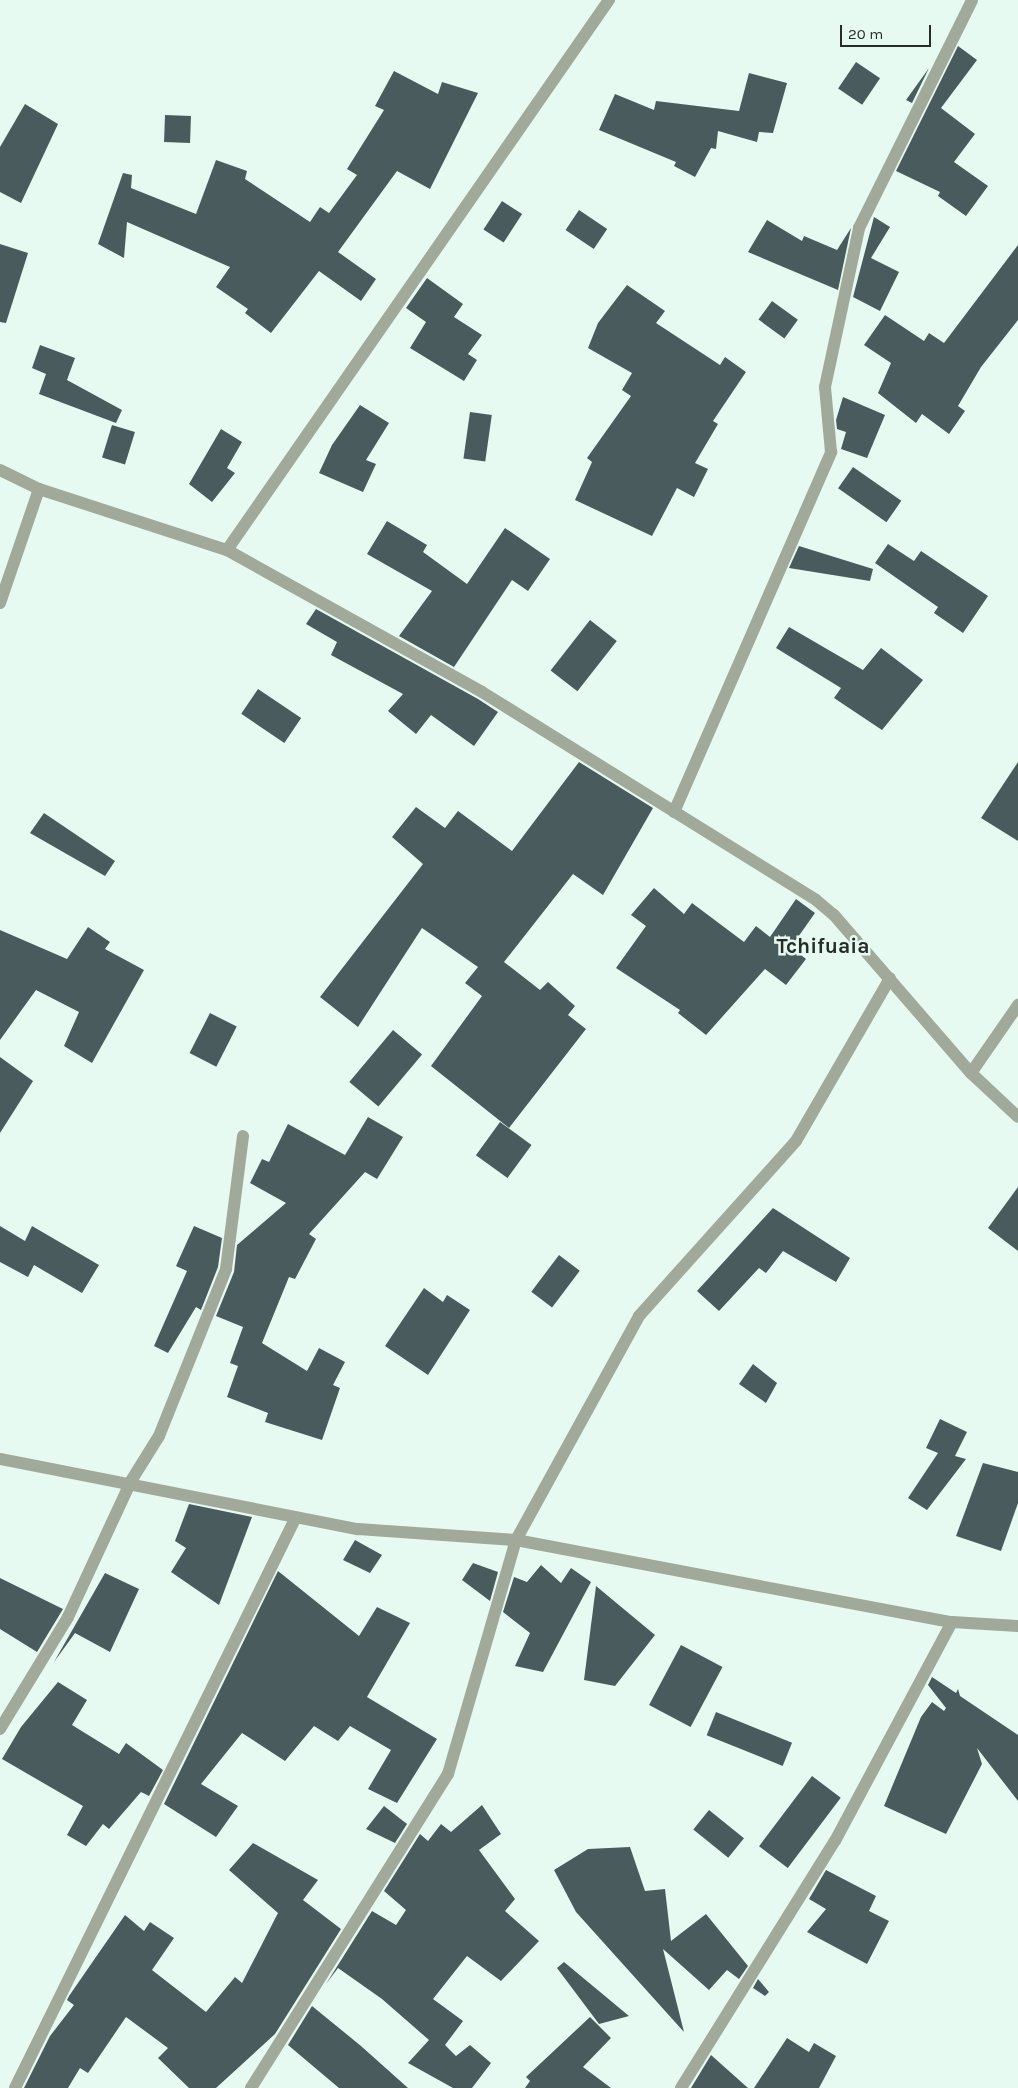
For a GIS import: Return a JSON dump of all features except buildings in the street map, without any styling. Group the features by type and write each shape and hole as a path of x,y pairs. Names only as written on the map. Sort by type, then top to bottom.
{"street":[{"path":"228,550 609,0"},
{"path":"674,812 831,452 825,387 859,228 972,0"},
{"path":"0,470 39,488 228,550 482,692 816,900 890,978 971,1073 1018,1117"},
{"path":"0,603 39,488"},
{"path":"252,2088 448,1774 516,1540 639,1316 796,1141 890,978"},
{"path":"971,1073 1018,1005"},
{"path":"0,1729 68,1616 130,1484 160,1436 226,1269 243,1136"},
{"path":"0,1459 358,1529 516,1540 952,1622 1018,1626"},
{"path":"15,2088 296,1517"},
{"path":"681,2088 836,1841 952,1622"}],"district":[{"name":"Tchifuaia","path":"823,946"}]}
